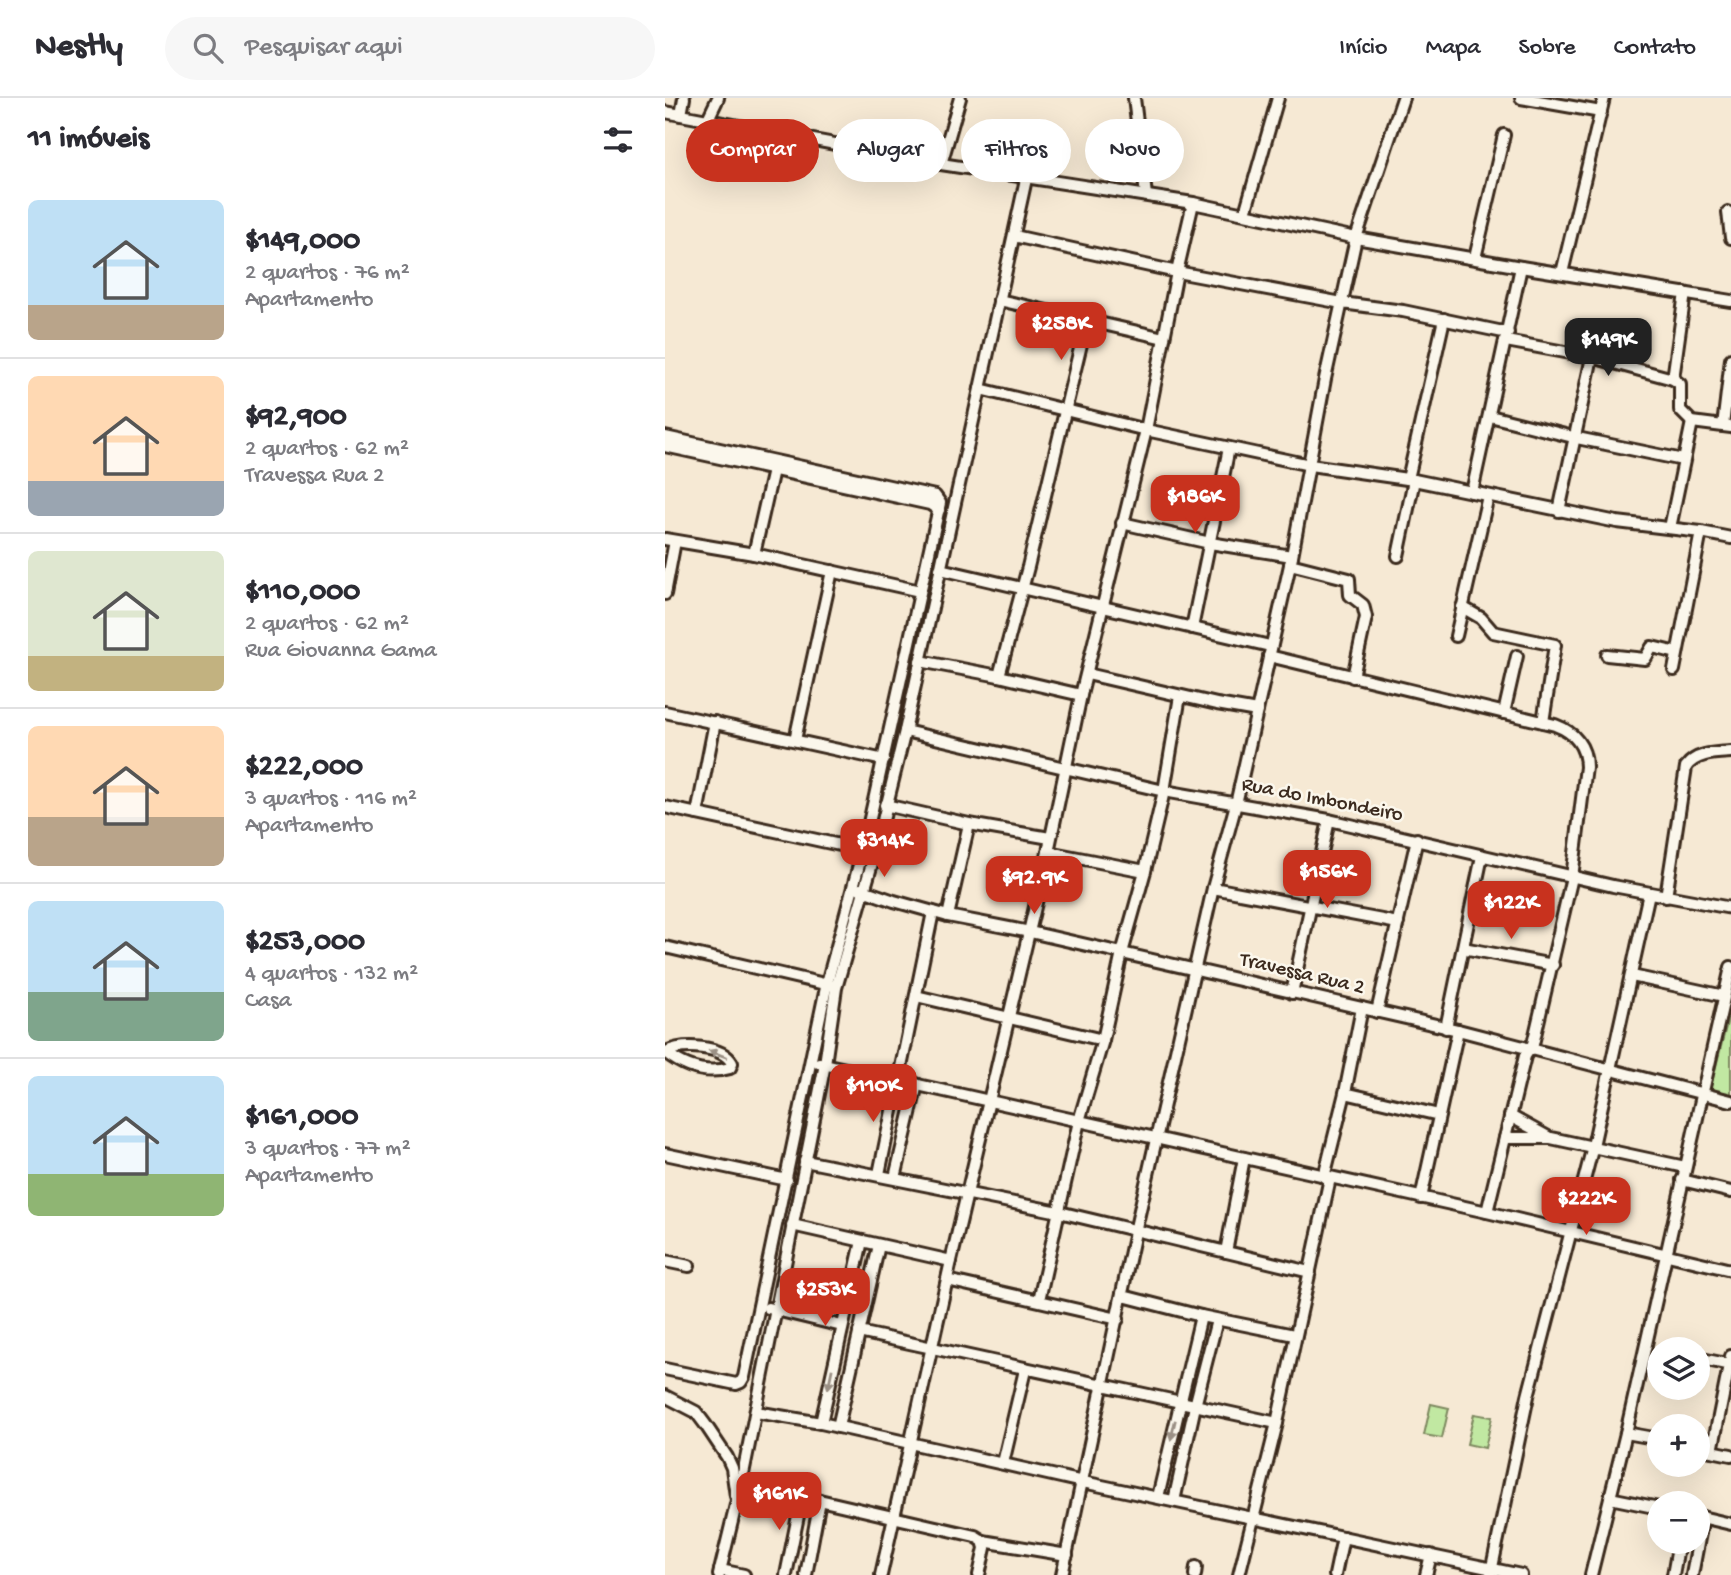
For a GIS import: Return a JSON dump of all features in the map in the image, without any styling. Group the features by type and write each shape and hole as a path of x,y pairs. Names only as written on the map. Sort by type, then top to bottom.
{"street":[{"path":"681,115 684,98"},
{"path":"708,119 718,98"},
{"path":"947,143 960,98"},
{"path":"1134,98 1146,195"},
{"path":"1245,213 1278,98"},
{"path":"1062,1575 1135,1231 1291,560 1356,237 1403,98"},
{"path":"1521,98 1601,112"},
{"path":"1562,273 1604,98"},
{"path":"665,112 698,119"},
{"path":"1475,258 1504,135"},
{"path":"744,1575 720,1573 741,1484 825,1064 832,985 865,890 905,731 1025,182"},
{"path":"1054,182 1193,203 1356,237 1731,301"},
{"path":"881,1575 951,1261 1030,932 1081,695 1146,430 1193,203"},
{"path":"1728,212 1731,238"},
{"path":"1014,236 1177,272 1444,319 1673,379 1678,381 1681,387 1681,410 1692,422 1727,427 1731,359"},
{"path":"1472,492 1521,267"},
{"path":"1673,379 1685,293"},
{"path":"999,300 1164,338"},
{"path":"999,676 1087,319"},
{"path":"1398,556 1444,319"},
{"path":"1559,511 1577,438 1592,357"},
{"path":"980,389 1146,430 1310,465 1411,479 1616,522 1731,538"},
{"path":"1490,416 1577,438 1683,460"},
{"path":"1670,528 1692,422"},
{"path":"665,437 935,496 940,500 884,760 832,985 811,1061 744,1377 741,1382 733,1383 665,1369"},
{"path":"665,446 930,504 939,510"},
{"path":"1192,628 1229,448"},
{"path":"754,554 773,470"},
{"path":"1456,636 1488,496"},
{"path":"1122,523 1291,560 1349,579 1350,596 1363,605 1366,617 1353,677"},
{"path":"1674,670 1701,532"},
{"path":"665,594 670,540 754,554 920,591"},
{"path":"940,569 1192,628 1353,677 1543,722 1573,734 1580,743 1586,761 1572,877 1534,1044 1525,1056 1487,1212"},
{"path":"795,740 832,571"},
{"path":"1462,607 1481,618 1493,632 1555,645 1543,722"},
{"path":"1607,655 1643,660 1652,647 1677,653"},
{"path":"1504,713 1517,656"},
{"path":"919,661 1081,695"},
{"path":"1087,674 1180,696 1257,710"},
{"path":"1039,1300 1079,1121 1103,1040 1122,953 1164,790 1180,696"},
{"path":"665,712 884,760"},
{"path":"697,814 715,722"},
{"name":"Rua do Imbondeiro","path":"905,731 1164,790 1417,839 1572,877 1731,908"},
{"path":"1667,897 1686,766 1701,756 1731,751"},
{"path":"885,805 969,824 1050,838"},
{"path":"665,807 863,850"},
{"path":"1292,993 1329,821"},
{"path":"948,916 969,824"},
{"path":"1377,1012 1417,839"},
{"path":"1048,852 1145,871"},
{"path":"1446,1028 1482,856"},
{"name":"Travessa Rua 2","path":"853,886 948,916 1030,932 1362,1008 1731,1101"},
{"path":"1213,888 1398,923"},
{"path":"1492,1572 1528,1396 1593,1146 1649,893"},
{"path":"879,1174 933,912"},
{"path":"665,947 832,985"},
{"path":"1463,948 1553,965"},
{"path":"1591,1575 1626,1433 1731,967"},
{"path":"1632,976 1724,996"},
{"path":"916,996 1103,1040"},
{"path":"1239,1575 1255,1518 1310,1272 1362,1008"},
{"path":"1421,1198 1458,1031"},
{"path":"686,1046 700,1048 723,1054 732,1063 730,1068 719,1071 706,1070 681,1065 665,1052 686,1046"},
{"path":"811,1061 1487,1212 1731,1270"},
{"path":"895,1178 917,1084"},
{"path":"1345,1093 1439,1115"},
{"path":"1510,1116 1551,1138"},
{"path":"1505,1138 1551,1138 1685,1167"},
{"path":"665,1154 787,1180"},
{"path":"1226,1252 1244,1158"},
{"path":"806,1161 1059,1212 1310,1272"},
{"path":"1682,1181 1731,1192"},
{"path":"792,1225 951,1261"},
{"path":"821,1423 862,1241"},
{"path":"838,1427 879,1245"},
{"path":"665,1261 688,1266"},
{"path":"947,1280 1118,1319"},
{"path":"1123,1296 1201,1317 1294,1335"},
{"path":"758,1306 1025,1370 1277,1423"},
{"path":"1158,1497 1201,1317"},
{"path":"1174,1501 1217,1320"},
{"path":"842,1326 859,1331"},
{"path":"1710,1360 1730,1362 1711,1451 1731,1455"},
{"path":"1003,1463 1025,1370"},
{"path":"665,1396 696,1412 705,1424 731,1468 736,1502"},
{"path":"755,1412 821,1423 1083,1482 1431,1555 1492,1572 1521,1575"},
{"path":"1626,1433 1647,1437"},
{"path":"741,1484 975,1536 983,1541 1067,1555"},
{"path":"786,1575 803,1496"},
{"path":"1610,1498 1647,1506"},
{"path":"806,1575 820,1500"},
{"path":"1710,1519 1731,1524"},
{"path":"1335,1575 1343,1537"},
{"path":"979,1575 985,1548 983,1541"},
{"path":"1673,1575 1677,1554"},
{"path":"1692,1575 1695,1554"},
{"path":"1426,1575 1431,1555"}],"green space":[{"path":"1731,1007 1731,1095 1710,1090"},
{"path":"1431,1404 1449,1408 1442,1438 1424,1435"},
{"path":"1474,1414 1492,1417 1485,1448 1467,1444"}]}
